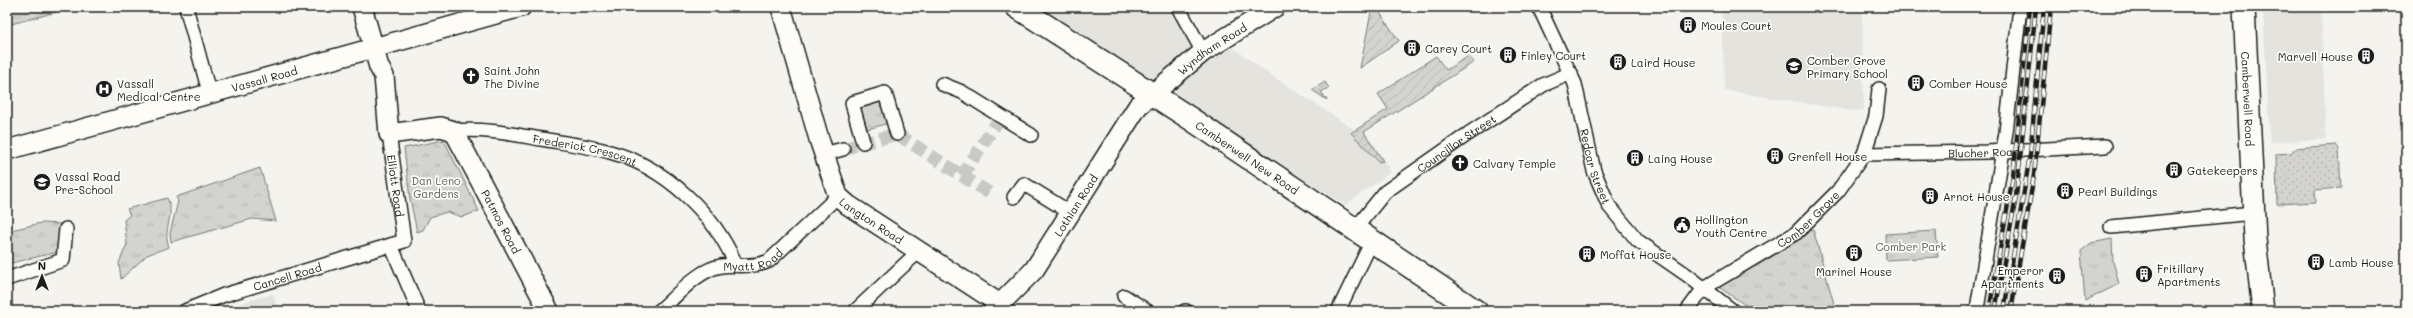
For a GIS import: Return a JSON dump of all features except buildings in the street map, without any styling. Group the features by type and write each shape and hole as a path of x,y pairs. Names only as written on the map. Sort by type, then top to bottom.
{"highway":[{"name":"Camberwell New Road","path":"1017,7 1364,235 1476,311"}],"main road":[{"name":"Camberwell Road","path":"2244,7 2253,213 2262,311"}],"street":[{"path":"186,7 209,92"},
{"name":"Elliott Road","path":"362,7 384,76 389,134 404,241 391,245"},
{"name":"Vassall Road","path":"7,150 209,92 377,56 521,7"},
{"name":"Langton Road","path":"781,7 824,154 838,196 848,205 1001,309"},
{"path":"1178,7 1203,52"},
{"name":"Wyndham Road","path":"1151,94 1203,52 1275,7"},
{"name":"Redcar Street","path":"1539,7 1571,73 1582,109 1594,171 1609,206 1638,241 1704,288 1732,311"},
{"path":"1977,309 2002,152 2018,39 2020,7"},
{"name":"Councillor Street","path":"1338,311 1364,235 1385,192 1468,134 1543,85 1571,73"},
{"path":"942,84 962,92 1031,135"},
{"name":"Comber Grove","path":"1687,311 1704,288 1796,233 1838,191 1864,154 1876,116 1879,89"},
{"path":"863,142 852,103 885,93 897,134"},
{"name":"Lothian Road","path":"1001,309 1034,270 1138,106 1151,94"},
{"name":"Frederick Crescent","path":"389,134 441,127 454,131 486,130 573,144 611,153 640,164 651,170 687,196 721,236 729,248 736,265"},
{"name":"Patmos Road","path":"454,131 549,311"},
{"name":"Blucher Road","path":"1864,154 2002,152 2105,146"},
{"path":"824,154 843,149"},
{"path":"1014,197 1024,184 1071,213"},
{"name":"Myatt Road","path":"659,311 703,272 719,266 762,264 769,261 838,196"},
{"path":"2111,227 2253,213"},
{"path":"7,279 63,260 66,229"},
{"path":"391,245 419,311"},
{"name":"Cancell Road","path":"185,311 224,295 391,245"},
{"path":"855,311 918,252"},
{"path":"1124,296 1147,311"}],"shaded area":[{"path":"1037,7 1172,7 1197,49 1227,43 1263,70 1372,141 1391,172 1345,205 1146,80"},
{"name":"Comber Grove Primary School","path":"1722,7 1862,7 1864,110 1853,111 1724,90"},
{"path":"2263,7 2321,7 2326,139 2270,142"},
{"path":"273,294 278,311 219,311 250,300"}],"green space":[{"path":"7,7 72,7 72,8 11,24"},
{"path":"1372,7 1376,7 1399,41 1360,68"},
{"path":"1436,56 1446,70 1469,56 1474,62 1364,132 1383,161 1379,162 1351,133 1388,109 1378,94"},
{"path":"1325,82 1329,88 1321,92 1327,100 1312,90"},
{"path":"882,98 889,123 864,130 857,105"},
{"name":"Dan Leno Gardens","path":"444,140 479,211 462,217 447,212 430,217 423,230 417,232 410,199 404,148"},
{"path":"2336,145 2339,149 2341,188 2315,190 2316,202 2277,204 2276,154 2291,153 2295,148"},
{"path":"260,168 276,221 252,219 171,242 170,233 178,201 176,197"},
{"path":"167,198 170,210 167,234 169,247 147,255 121,279 119,263 127,244 124,220 130,215 127,209"},
{"path":"41,223 62,224 58,252 7,264 7,231"},
{"path":"1813,229 1836,311 1754,311 1719,287 1773,256"},
{"name":"Comber Park","path":"1936,231 1938,257 1886,260 1885,234"},
{"path":"2112,239 2113,261 2119,284 2085,301 2081,251 2091,243"}],"tunnel":[{"path":"962,176 1001,116"},
{"path":"843,149 897,134 989,193"}],"railway":[{"path":"1989,311 2013,176 2030,7"},
{"path":"1995,311 2016,197 2036,7"},
{"path":"2004,311 2030,155 2044,7"},
{"path":"2011,311 2034,175 2051,7"}],"place":[{"name":"Moules Court","path":"1688,25"},
{"name":"Carey Court","path":"1412,48"},
{"name":"Finley Court","path":"1508,55"},
{"name":"Marvell House","path":"2366,56"},
{"name":"Laird House","path":"1618,62"},
{"name":"Comber Grove Primary School","path":"1794,66"},
{"name":"Saint John The Divine","path":"471,76"},
{"name":"Comber House","path":"1916,83"},
{"name":"Vassall Medical Centre","path":"104,89"},
{"name":"Grenfell House","path":"1775,156"},
{"name":"Laing House","path":"1635,158"},
{"name":"Calvary Temple","path":"1460,163"},
{"name":"Gatekeepers","path":"2174,170"},
{"name":"Vassal Road Pre-School","path":"42,182"},
{"name":"Pearl Buildings","path":"2065,191"},
{"name":"Arnot House","path":"1930,196"},
{"name":"Hollington Youth Centre","path":"1682,225"},
{"name":"Marinel House","path":"1854,253"},
{"name":"Moffat House","path":"1587,254"},
{"name":"Lamb House","path":"2316,262"},
{"name":"Fritillary Apartments","path":"2144,274"},
{"name":"Emperor Apartments","path":"2057,276"}]}
